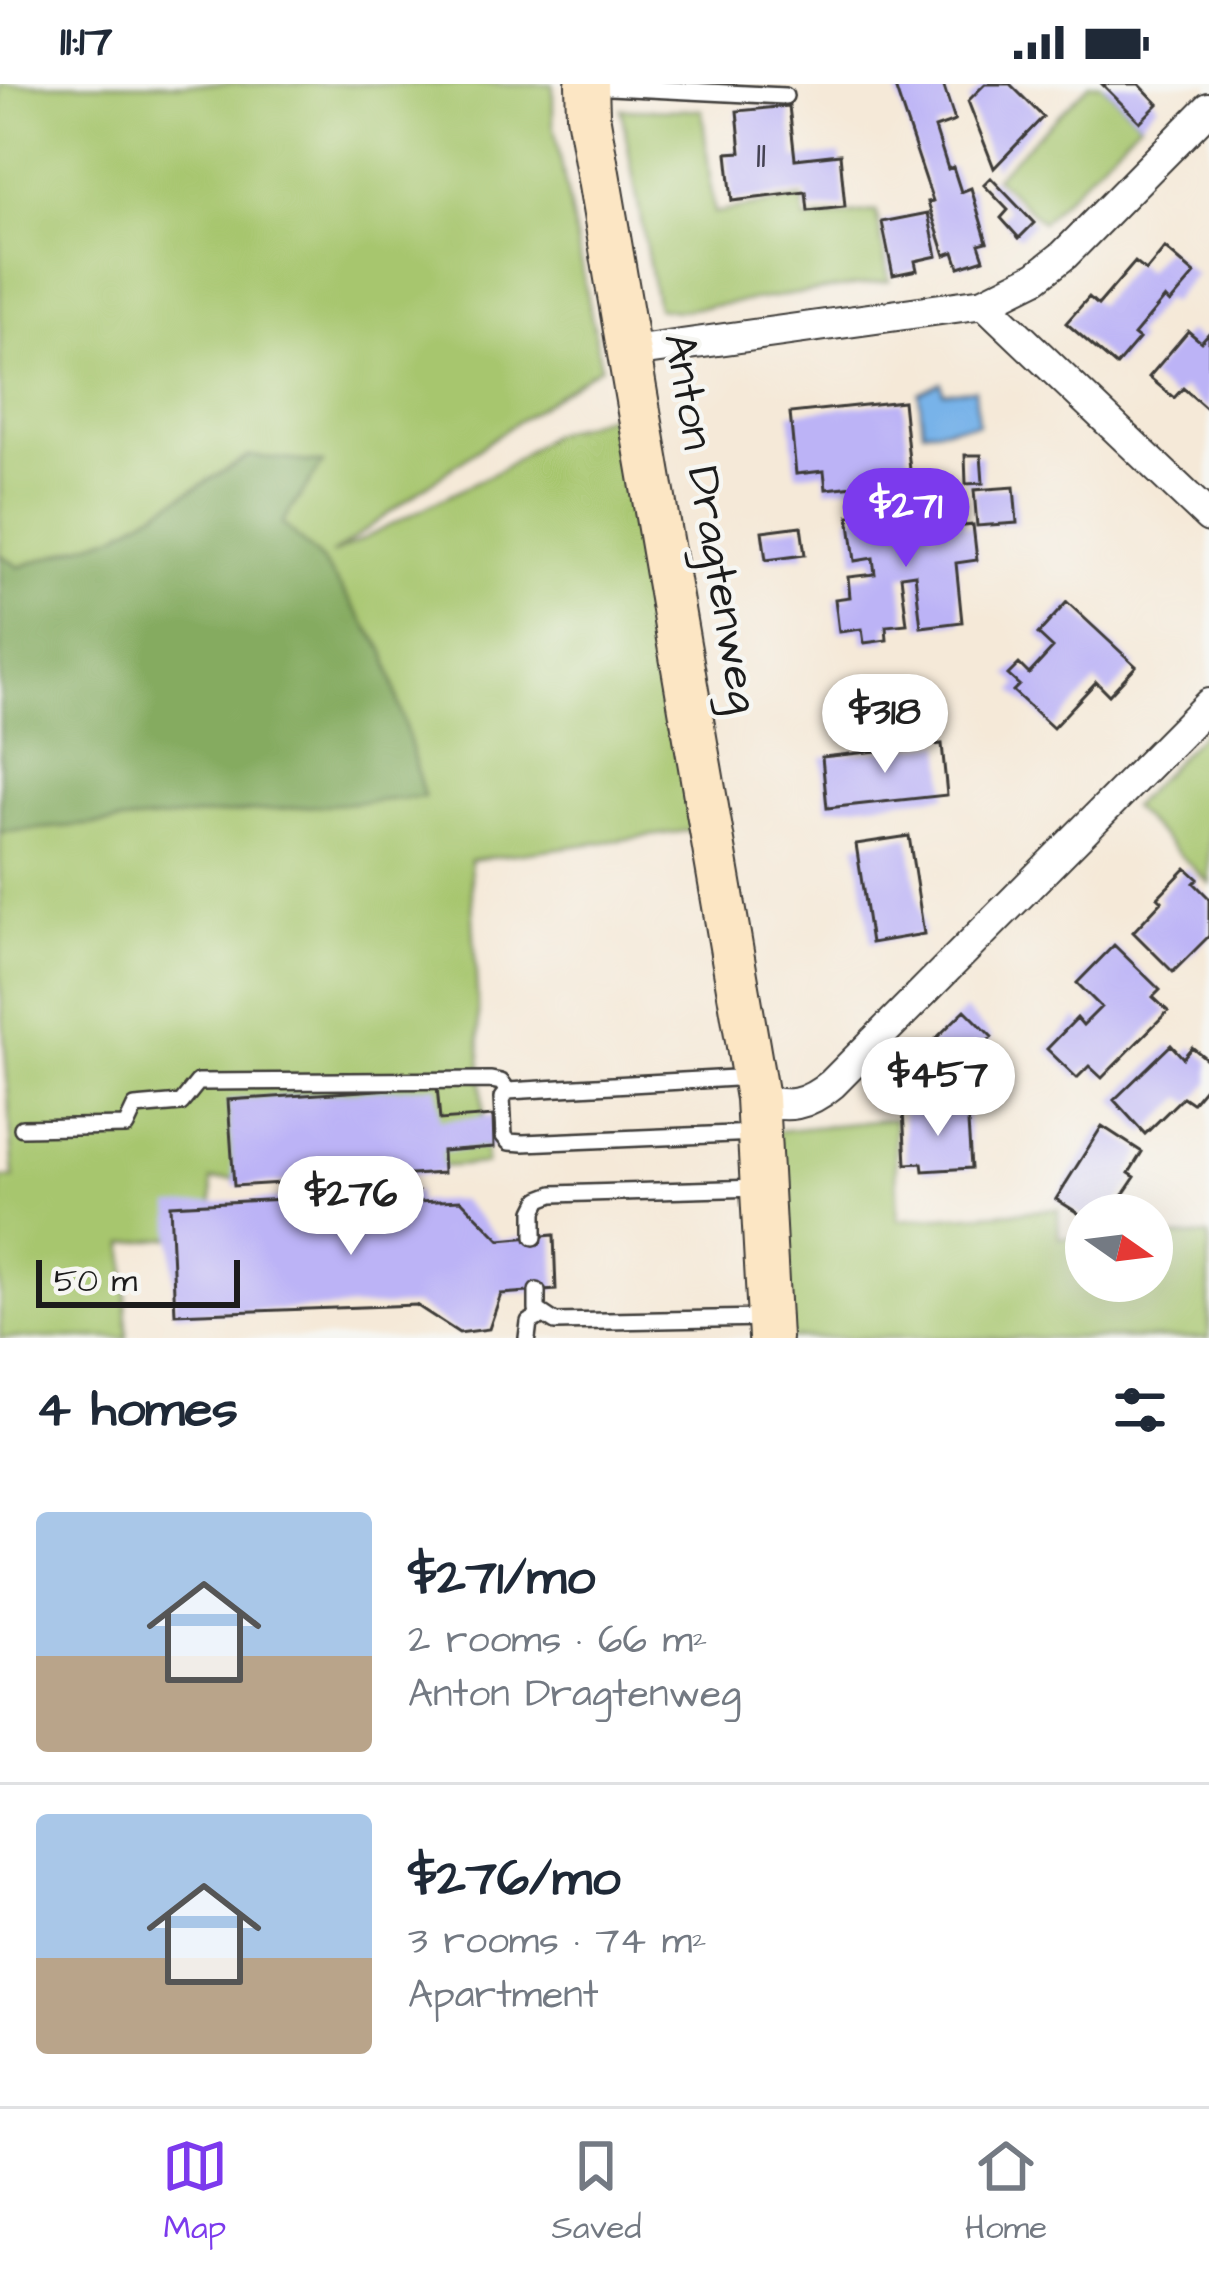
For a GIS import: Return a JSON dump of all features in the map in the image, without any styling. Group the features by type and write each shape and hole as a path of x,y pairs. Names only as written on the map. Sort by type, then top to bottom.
{"main road":[{"name":"Anton Dragtenweg","path":"587,85 588,115 756,1103 769,1328"}],"street":[{"path":"631,352 984,303 1036,277 1064,255 1209,108"},
{"path":"984,303 1209,517"},
{"path":"756,1103 786,1107 804,1103 832,1084 1209,704"}],"lane":[{"path":"587,85 785,96"},
{"path":"22,1128 126,1126 134,1107 182,1102 198,1082 491,1080 501,1082 508,1091 756,1103"},
{"path":"508,1091 502,1098 504,1136 509,1142 756,1103"},
{"path":"534,1237 534,1211 540,1199 554,1194 762,1188"},
{"path":"537,1291 537,1310 555,1322 769,1328"},
{"path":"527,1338 530,1322 544,1315"}],"green space":[{"path":"0,84 553,84 553,122 601,366 331,555 502,469 552,434 617,413 694,830 470,860 486,1164 211,1180 215,1233 125,1243 127,1338 0,1338 0,1178 14,1178 0,977 0,832 424,796 322,561 282,523 322,464 249,456 116,535 19,567 0,554"},
{"path":"1090,84 1102,84 1140,122 1042,222 995,177"},
{"path":"621,109 702,110 714,213 802,198 805,220 876,211 889,281 676,311 657,308"},
{"path":"250,456 323,463 282,523 322,561 385,652 424,797 0,832 0,554 19,567 116,535"},
{"path":"1209,726 1209,883 1131,807"},
{"path":"894,1119 898,1220 1058,1209 1059,1238 1065,1238 1065,1302 1173,1302 1173,1237 1209,1236 1209,1338 782,1338 766,1132"}],"water":[{"path":"941,382 943,392 975,389 978,424 923,430 919,393"}],"building":[{"path":"894,84 943,84 955,121 935,128 961,192 971,188 987,242 979,244 984,259 959,267 954,252 945,255 928,202 933,201"},
{"path":"985,84 1010,84 1043,117 994,168 968,101"},
{"path":"1102,84 1139,84 1158,104 1140,122"},
{"path":"789,106 795,159 840,154 845,207 808,211 806,192 732,201 727,153 741,152 737,111"},
{"path":"991,178 1034,223 1019,238 1001,218 1008,210 984,185"},
{"path":"928,213 937,256 915,261 917,270 893,275 882,222"},
{"path":"1165,248 1195,274 1170,303 1165,298 1116,366 1066,323 1089,297 1098,305 1135,262 1146,271"},
{"path":"1188,331 1201,342 1209,333 1209,411 1183,388 1174,398 1149,377"},
{"path":"903,401 911,480 826,489 824,471 796,474 790,413"},
{"path":"965,455 981,455 983,483 966,484"},
{"path":"1014,487 1017,523 977,526 974,490"},
{"path":"962,506 964,526 973,525 977,560 956,563 962,622 921,627 915,574 901,576 907,624 886,626 887,640 864,643 862,629 839,632 835,599 850,597 848,577 875,574 873,558 855,561 849,516 880,512 881,518 889,517 889,512 928,508 931,532 940,531 938,509"},
{"path":"801,526 805,555 766,560 762,531"},
{"path":"1067,602 1136,666 1109,695 1096,682 1053,728 1013,691 1019,685 1008,675 1019,664 1029,674 1053,648 1038,634"},
{"path":"942,744 947,795 827,808 822,757"},
{"path":"909,836 924,934 871,943 856,844"},
{"path":"1186,868 1209,898 1209,936 1173,972 1133,932"},
{"path":"1114,945 1160,990 1153,997 1168,1011 1102,1078 1089,1066 1077,1078 1047,1049 1077,1018 1083,1025 1101,1007 1077,983"},
{"path":"965,1010 992,1037 947,1082 919,1055"},
{"path":"1171,1045 1183,1058 1192,1047 1209,1061 1209,1083 1192,1103 1183,1097 1145,1134 1114,1100"},
{"path":"437,1086 440,1120 493,1116 494,1147 442,1151 443,1173 234,1186 228,1100"},
{"path":"967,1108 971,1168 923,1171 922,1163 906,1164 903,1111"},
{"path":"1102,1126 1142,1152 1129,1173 1135,1177 1123,1194 1065,1194 1065,1205 1056,1199"},
{"path":"418,1192 417,1202 461,1200 500,1240 554,1235 556,1290 501,1294 489,1329 459,1333 416,1305 175,1314 170,1205"}]}
